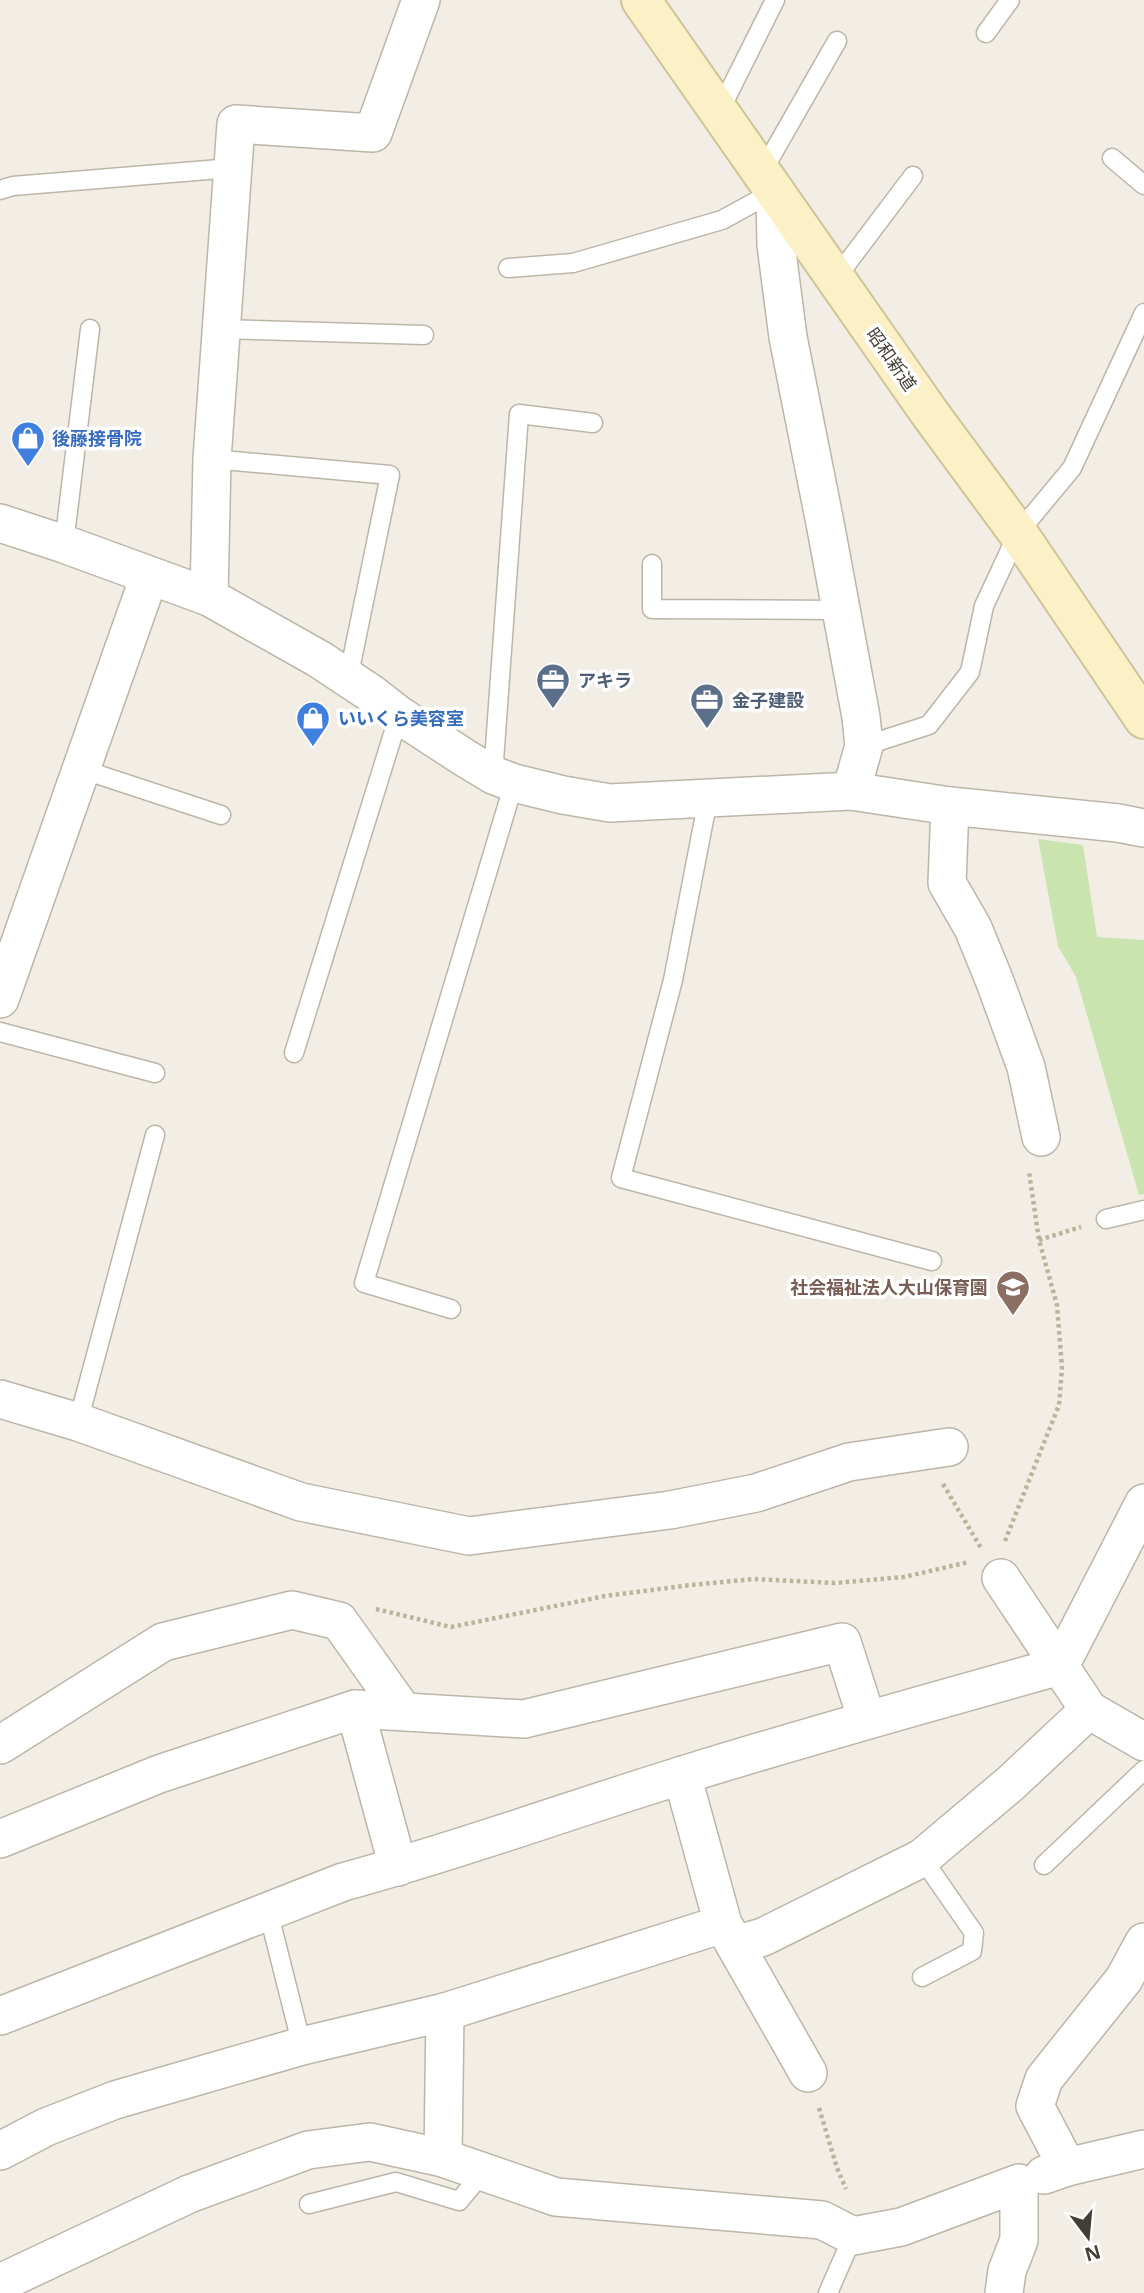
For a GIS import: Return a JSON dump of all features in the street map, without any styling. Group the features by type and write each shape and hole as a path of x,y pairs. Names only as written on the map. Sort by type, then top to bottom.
{"main road":[{"name":"昭和新道","path":"641,0 931,415 1018,533 1144,719"}],"street":[{"path":"209,597 212,459 236,124 373,133 421,0"},
{"path":"769,181 788,337 841,610 864,746 851,792"},
{"path":"0,523 209,597 319,659 399,715 503,779 562,796 610,803 851,792 1144,828"},
{"path":"0,999 149,576"},
{"path":"950,806 947,883 972,928 995,982 1026,1067 1041,1138"},
{"path":"0,1399 78,1422 301,1502 469,1536 670,1510 756,1493 849,1462 948,1447"},
{"path":"0,2016 344,1882 682,1775 1060,1666 1144,1503"},
{"path":"1001,1578 1089,1710 1144,1742"},
{"path":"0,1745 163,1642 292,1610 339,1622 403,1712"},
{"path":"0,1839 159,1774 355,1709 524,1720 842,1642 867,1720"},
{"path":"355,1709 398,1867"},
{"path":"0,2151 46,2127 115,2100 302,2046 445,2012 729,1935 763,1937 922,1858 1011,1783 1089,1710"},
{"path":"682,1775 729,1935 808,2073"},
{"path":"1067,2167 1035,2106 1044,2080 1124,1979 1144,1942"},
{"path":"443,2158 445,2012"},
{"path":"0,2283 189,2194 308,2150 370,2142 443,2158 556,2197 822,2220 853,2236 901,2227 1067,2167 1144,2149"},
{"path":"1004,2293 1007,2271 1019,2240 1019,2183"}],"lane":[{"path":"719,112 775,0"},
{"path":"986,33 1010,0"},
{"path":"508,268 573,263 722,220 769,181 837,41"},
{"path":"1112,158 1144,185"},
{"path":"0,190 13,186 232,168"},
{"path":"836,278 914,176"},
{"path":"864,746 929,725 970,672 984,606 1018,533 1072,468 1144,313"},
{"path":"64,544 90,329"},
{"path":"221,329 424,335"},
{"path":"451,1309 364,1283 503,779 519,414 593,423"},
{"path":"212,459 390,475 348,679"},
{"path":"652,564 652,609 841,610"},
{"path":"294,1053 399,715"},
{"path":"81,769 221,815"},
{"path":"708,799 673,980 621,1178 932,1261"},
{"path":"0,1032 155,1073"},
{"path":"78,1422 155,1135"},
{"path":"1106,1219 1144,1210"},
{"path":"1044,1865 1144,1770"},
{"path":"922,1858 974,1933 972,1951 922,1977"},
{"path":"268,1911 302,2046"},
{"path":"309,2204 396,2182 459,2200 484,2171"},
{"path":"828,2293 853,2236"}],"path":[{"path":"1039,1240 1106,1219"},
{"path":"808,2073 837,2168 846,2188 853,2194"}],"green space":[{"path":"1038,839 1083,845 1097,937 1144,940 1144,1194 1139,1195 1076,977 1058,946"}],"place":[{"name":"後藤接骨院","path":"28,468"},
{"name":"アキラ","path":"553,710"},
{"name":"金子建設","path":"707,730"},
{"name":"いいくら美容室","path":"313,748"},
{"name":"社会福祉法人大山保育園","path":"1013,1317"}]}
